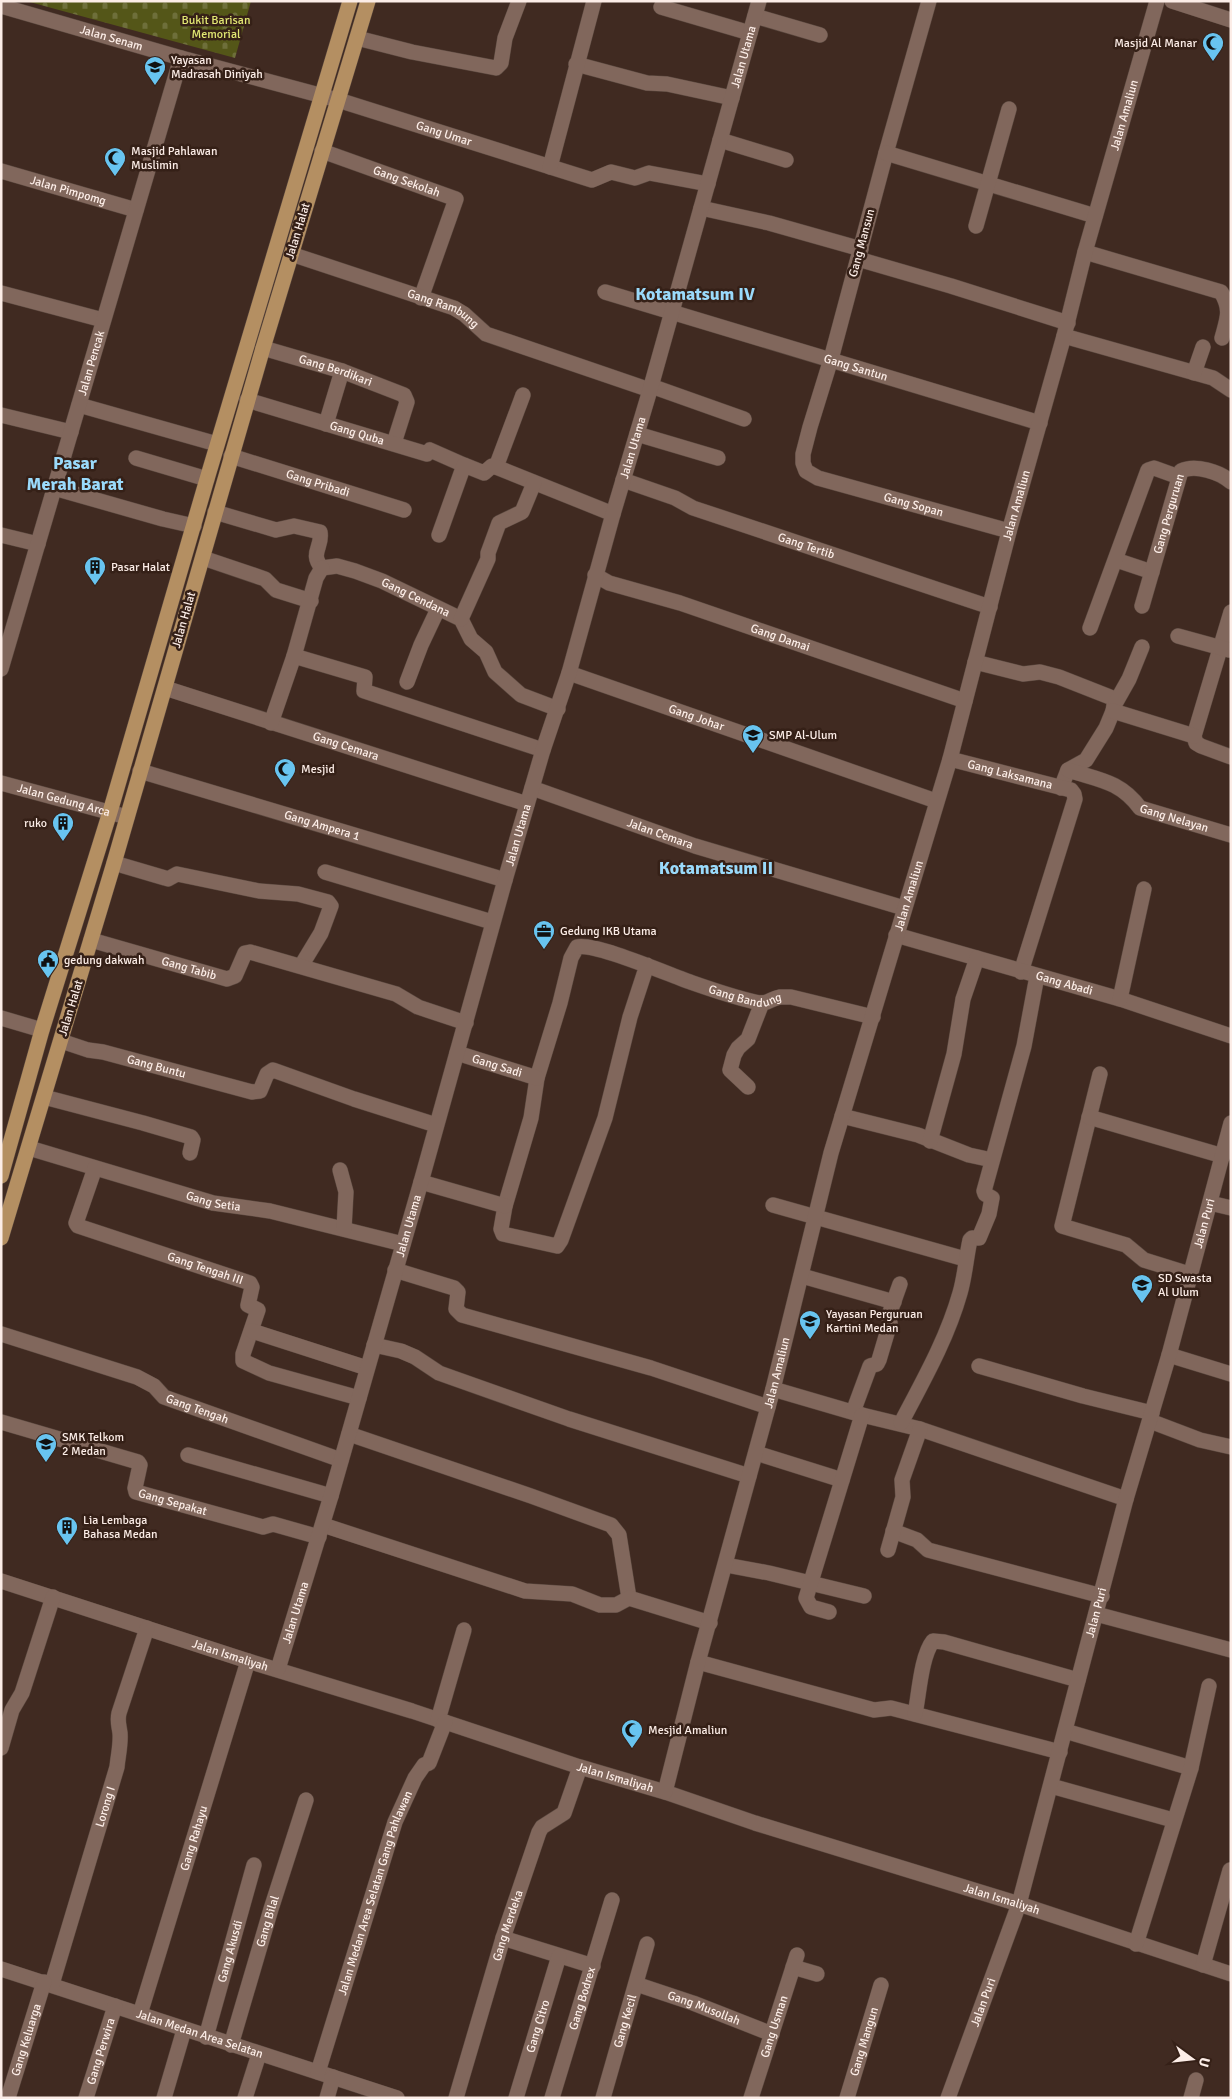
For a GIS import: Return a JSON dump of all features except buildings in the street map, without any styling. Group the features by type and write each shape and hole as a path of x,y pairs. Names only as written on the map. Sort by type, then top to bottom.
{"main road":[{"name":"Jalan Halat","path":"1,1176 7,1135 110,812 217,444 350,1"},
{"name":"Jalan Halat","path":"1,1238 114,863 290,254 368,1"}],"street":[{"path":"357,38 412,52 496,68 502,63 505,38 519,1"},
{"path":"550,167 594,1"},
{"name":"Jalan Utama","path":"278,1669 349,1434 466,1024 492,922 543,750 569,672 612,514 672,312 759,1"},
{"name":"Gang Mansun","path":"818,478 806,471 803,463 803,454 831,359 929,1"},
{"name":"Jalan Amaliun","path":"665,1792 698,1662 774,1389 817,1218 831,1153 950,759 1009,531 1066,330 1085,252 1157,1"},
{"path":"1172,1 1231,20"},
{"name":"Jalan Senam","path":"1,6 181,58 338,100"},
{"path":"661,7 750,34"},
{"path":"755,16 820,34"},
{"name":"Jalan Pencak","path":"2,660 181,58"},
{"path":"576,64 651,84 667,84 732,98"},
{"name":"Gang Umar","path":"338,100 592,180 611,172 635,178 649,173 708,184"},
{"path":"976,226 1009,109"},
{"path":"720,140 786,160"},
{"name":"Gang Sekolah","path":"322,151 453,197 456,202 420,298"},
{"path":"886,154 1095,216"},
{"name":"Jalan Pimpomg","path":"1,171 136,210"},
{"path":"701,208 769,223 860,254 1066,330 1213,378 1231,390"},
{"path":"1085,252 1226,289 1230,310 1222,338"},
{"name":"Gang Rambung","path":"290,254 454,308 464,314 486,334 744,419"},
{"name":"Gang Santun","path":"606,292 1040,424"},
{"path":"1,293 103,320"},
{"path":"1194,373 1203,347"},
{"name":"Gang Berdikari","path":"263,348 342,371 399,392 406,397 407,402 394,444"},
{"path":"326,424 342,371"},
{"path":"496,467 523,395"},
{"name":"Gang Quba","path":"247,400 427,454 430,450 464,465"},
{"path":"79,405 217,444"},
{"path":"1,415 71,432"},
{"path":"637,434 718,458"},
{"name":"Gang Pribadi","path":"231,456 404,510"},
{"path":"136,458 207,479"},
{"path":"439,535 464,465 484,472 492,466 496,467 612,514"},
{"path":"1090,628 1148,470 1154,468 1179,477"},
{"name":"Gang Perguruan","path":"1142,606 1179,477 1184,469 1212,472 1231,482"},
{"name":"Gang Sopan","path":"818,478 1009,531"},
{"name":"Gang Tertib","path":"623,480 675,498 693,508 990,607"},
{"path":"461,619 488,559 499,522 522,512 534,483"},
{"path":"54,488 194,526"},
{"path":"215,512 276,530 294,526 320,532 321,536 316,555 317,562 322,568 316,578 294,656 271,723"},
{"path":"1,535 38,544"},
{"path":"202,558 264,579 276,590 311,600"},
{"path":"1116,560 1152,572"},
{"name":"Gang Cendana","path":"322,568 337,566 355,570 461,619 471,639 486,652 494,670 506,682 521,695 558,709"},
{"name":"Gang Damai","path":"595,575 617,586 680,603 965,701"},
{"path":"407,682 421,645 438,609"},
{"path":"1231,612 1226,649 1194,736 1196,743 1201,746 1231,757"},
{"path":"1178,636 1226,649"},
{"path":"1021,972 1075,798 1074,794 1066,789 1068,770 1086,760 1106,728 1114,706 1129,679 1142,647"},
{"path":"294,656 364,677 362,690 364,691 543,750"},
{"path":"976,662 1023,674 1040,672 1059,677 1115,699 1114,706"},
{"name":"Gang Johar","path":"569,672 936,801"},
{"name":"Gang Cemara","path":"164,688 527,804"},
{"path":"1114,706 1194,736"},
{"name":"Gang Laksamana","path":"950,759 1066,789"},
{"name":"Gang Nelayan","path":"1068,770 1110,783 1122,789 1133,798 1140,808 1231,835"},
{"name":"Gang Ampera 1","path":"140,771 505,880"},
{"name":"Jalan Gedung Arca","path":"1,783 127,817"},
{"name":"Jalan Cemara","path":"532,788 696,846 904,908"},
{"path":"114,863 168,879 178,874 259,891 298,894 328,902 330,906 323,929 301,966 396,994 418,1007 466,1024"},
{"path":"325,872 492,922"},
{"path":"1120,999 1144,889"},
{"name":"Gang Abadi","path":"896,934 1021,972 1120,999 1231,1036"},
{"name":"Gang Tabib","path":"91,940 227,979 235,976 245,953 250,952 301,966"},
{"name":"Gang Bandung","path":"538,1078 571,958 577,947 582,946 647,965 692,983 762,1003 767,1003 779,997 791,997 873,1017"},
{"path":"930,1141 954,1054 962,999 977,958"},
{"path":"538,1078 531,1118 504,1206 501,1229 503,1234 557,1246 561,1240 605,1118 630,1017 647,965"},
{"path":"901,1423 948,1329 960,1292 970,1240 972,1238 979,1238 989,1214 992,1198 984,1194 984,1191 1024,1046 1037,976"},
{"path":"748,1087 730,1070 731,1063 738,1048 748,1039 762,1003"},
{"path":"1,1018 42,1030"},
{"name":"Gang Buntu","path":"61,1041 88,1050 111,1054 252,1092 260,1091 267,1074 273,1070 354,1099 398,1111 436,1125"},
{"name":"Gang Sadi","path":"457,1053 538,1078"},
{"path":"1100,1074 1062,1226 1126,1245 1144,1260 1190,1274"},
{"path":"44,1098 191,1137 193,1140 190,1153"},
{"path":"842,1116 918,1135 969,1155 992,1160"},
{"path":"1089,1117 1222,1156"},
{"name":"Jalan Puri","path":"948,2098 1019,1904 1102,1596 1126,1499 1169,1355 1231,1123"},
{"name":"Gang Setia","path":"29,1148 212,1202 270,1211 402,1244"},
{"name":"Gang Tengah III","path":"95,1168 76,1223 78,1226 250,1283 252,1287 248,1304 258,1310 242,1357 245,1362 269,1373 358,1398"},
{"path":"340,1170 346,1192 344,1229"},
{"path":"421,1182 504,1206"},
{"path":"1210,1203 1231,1208"},
{"path":"773,1205 965,1259"},
{"path":"395,1270 454,1288 458,1292 456,1309 462,1315 651,1368 768,1407"},
{"path":"802,1276 894,1302"},
{"path":"829,1612 816,1609 808,1604 806,1598 842,1480 870,1366 877,1364 880,1360 890,1323 889,1315 900,1284"},
{"path":"252,1331 367,1368"},
{"name":"Gang Tengah","path":"1,1334 137,1377 154,1386 164,1397 341,1460"},
{"path":"374,1345 407,1354 422,1361 439,1373 569,1419 749,1476"},
{"path":"1169,1355 1231,1374"},
{"path":"979,1366 1151,1417 1200,1440 1231,1447"},
{"path":"774,1389 857,1414 901,1423 1126,1499"},
{"name":"Gang Sepakat","path":"1,1422 138,1462 140,1465 135,1488 136,1492 263,1527 273,1524 321,1531"},
{"path":"888,1550 904,1497 902,1480 920,1429"},
{"path":"349,1434 611,1525 619,1535 629,1598"},
{"path":"756,1453 842,1480"},
{"path":"188,1455 331,1496"},
{"path":"893,1530 917,1540 928,1550 1102,1596"},
{"path":"321,1531 526,1592 572,1594 600,1605 616,1605 629,1598 710,1623"},
{"path":"726,1565 811,1582 864,1596"},
{"name":"Jalan Ismaliyah","path":"1,1581 580,1767 665,1792 754,1823 1019,1904 1231,1974"},
{"path":"1,1748 13,1705 22,1693 53,1598"},
{"path":"1096,1614 1231,1650"},
{"name":"Lorong I","path":"48,1983 116,1767 119,1750 120,1732 117,1724 119,1713 146,1628"},
{"name":"Jalan Medan Area Selatan Gang Pahlawan","path":"318,2072 395,1822 420,1770 428,1763 441,1721 464,1630"},
{"path":"915,1714 926,1657 929,1646 933,1642 944,1642 1078,1680"},
{"name":"Gang Rahayu","path":"140,2014 248,1661"},
{"path":"698,1662 874,1710 891,1708 1060,1752"},
{"path":"1136,1944 1173,1820 1191,1768 1209,1686"},
{"path":"1065,1731 1191,1768"},
{"name":"Gang Merdeka","path":"456,2098 504,1938 539,1832 547,1823 564,1813 580,1767"},
{"path":"1051,1786 1173,1820"},
{"name":"Gang Bilal","path":"231,2045 271,1909 306,1800"},
{"name":"Gang Akusdi","path":"206,2037 254,1866"},
{"path":"1203,1965 1230,1870"},
{"name":"Gang Bodrex","path":"552,2098 612,1900"},
{"path":"504,1938 593,1966"},
{"name":"Gang Kecil","path":"603,2098 647,1944"},
{"name":"Gang Citro","path":"516,2098 559,1956"},
{"name":"Gang Usman","path":"752,2098 795,1961 817,1974"},
{"name":"Jalan Medan Area Selatan","path":"1,1969 397,2098"},
{"name":"Gang Keluarga","path":"8,2098 48,1983"},
{"name":"Gang Musollah","path":"636,1984 693,2003 772,2034"},
{"name":"Gang Mangun","path":"846,2098 881,1985"},
{"name":"Gang Perwira","path":"86,2098 115,2006"},
{"path":"164,2098 184,2030"},
{"path":"245,2098 260,2054"},
{"path":"327,2098 334,2077"},
{"path":"1191,2098 1196,2080"}],"green space":[{"name":"Bukit Barisan Memorial","path":"26,1 251,1 235,58"}],"place":[{"name":"Masjid Al Manar","path":"1213,62"},
{"name":"Yayasan Madrasah Diniyah","path":"155,86"},
{"name":"Masjid Pahlawan Muslimin","path":"115,177"},
{"name":"Pasar Halat","path":"95,586"},
{"name":"SMP Al-Ulum","path":"753,754"},
{"name":"Mesjid","path":"285,788"},
{"name":"ruko","path":"63,842"},
{"name":"Gedung IKB Utama","path":"544,950"},
{"name":"gedung dakwah","path":"48,979"},
{"name":"SD Swasta Al Ulum","path":"1142,1304"},
{"name":"Yayasan Perguruan Kartini Medan","path":"810,1340"},
{"name":"SMK Telkom 2 Medan","path":"46,1463"},
{"name":"Lia Lembaga Bahasa Medan","path":"67,1546"},
{"name":"Mesjid Amaliun","path":"632,1749"}],"district":[{"name":"Kotamatsum IV","path":"695,294"},
{"name":"Pasar Merah Barat","path":"75,473"},
{"name":"Kotamatsum II","path":"716,868"}]}
